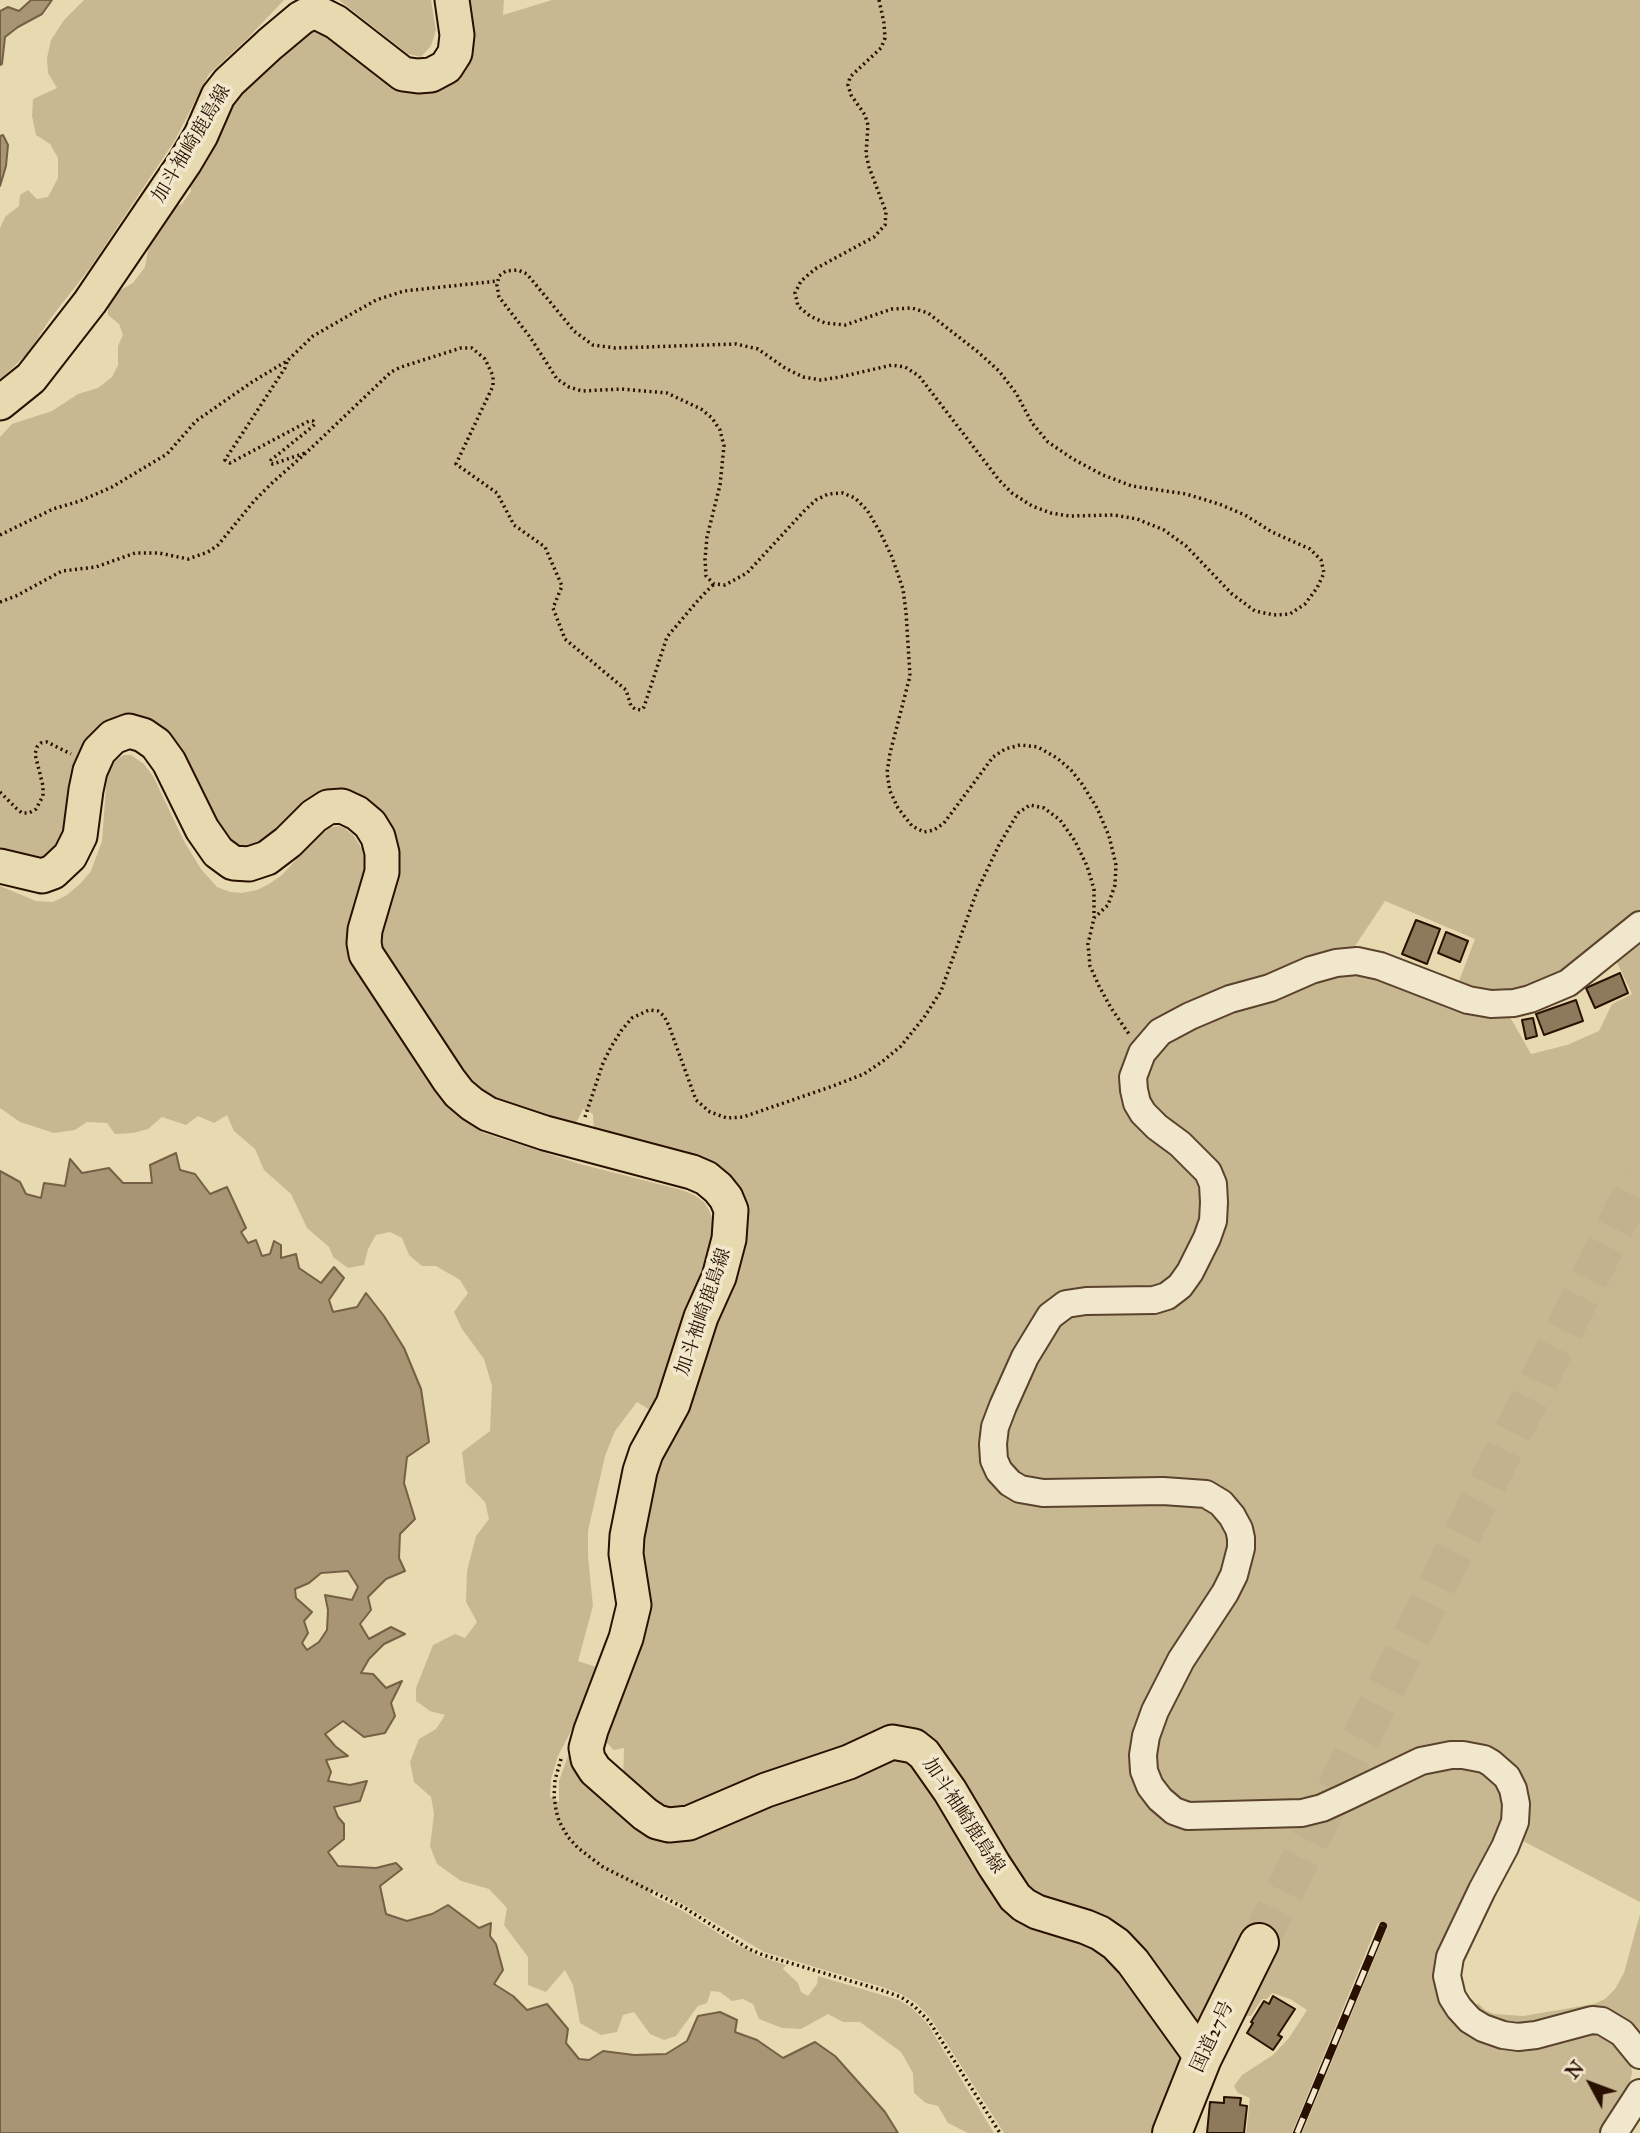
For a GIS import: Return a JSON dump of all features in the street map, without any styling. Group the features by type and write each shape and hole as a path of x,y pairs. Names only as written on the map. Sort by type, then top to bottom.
{"highway":[{"name":"国道27号","path":"1172,2133 1202,2058 1259,1943"}],"main road":[{"name":"加斗袖崎鹿島線","path":"0,403 31,378 90,302 185,162 201,135 218,96 229,82 270,44 300,18 314,11 336,22 403,74 431,75 446,67 455,53 457,35 453,0"},
{"name":"加斗袖崎鹿島線","path":"0,866 41,876 54,873 70,856 80,836 86,790 99,751 113,737 128,731 143,735 156,744 169,762 202,828 218,852 233,863 249,864 267,858 328,807 342,806 357,813 370,824 382,853 382,872 365,930 366,954 449,1080 472,1104 488,1114 577,1143 692,1172 706,1178 726,1198 731,1210 729,1240 719,1277 701,1317 673,1404 646,1453 640,1471 626,1554 634,1605 626,1638 588,1739 588,1759 595,1770 645,1814 657,1822 669,1825 689,1823 766,1790 849,1762 892,1742 914,1746 924,1754 950,1791 1015,1896 1037,1912 1086,1927 1116,1944 1133,1962 1202,2058"}],"street":[{"path":"1640,925 1568,983 1514,1003 1491,1004 1468,1000 1380,966 1357,961 1336,962 1254,993 1230,999 1160,1032 1142,1053 1133,1077 1137,1103 1157,1127 1180,1144 1208,1172 1213,1184 1213,1221 1207,1238 1190,1272 1180,1286 1167,1296 1154,1300 1066,1304 1050,1316 1026,1357 1003,1406 995,1427 993,1444 994,1460 999,1471 1020,1489 1043,1493 1163,1491 1206,1494 1221,1503 1239,1529 1241,1548 1234,1575 1181,1660 1155,1711 1146,1736 1144,1771 1150,1786 1160,1799 1174,1811 1188,1816 1302,1813 1322,1808 1421,1761 1463,1755 1492,1763 1507,1777 1513,1789 1515,1822 1450,1957 1447,1976 1452,1997 1470,2020 1503,2035 1536,2035 1592,2020 1602,2021 1622,2033 1640,2055"},
{"path":"1614,2133 1640,2093"}],"path":[{"path":"879,0 884,38 881,48 850,77 848,85 868,125 866,154 886,212 885,225 874,237 815,269 800,281 795,293 798,306 825,323 845,325 892,309 912,309 928,313 999,371 1016,393 1032,423 1048,442 1073,459 1132,486 1186,494 1219,504 1310,549 1321,560 1324,573 1305,604 1290,614 1274,615 1255,611 1232,594 1186,547 1164,530 1137,519 1114,515 1069,516 1031,506 999,480 919,376 905,367 892,365 821,380 803,377 758,349 736,344 615,348 593,345 574,331 527,274 518,270 506,271 499,276 499,297 530,337 557,379 569,387 582,391 622,389 667,393 701,409 712,418 720,430 724,446 720,485 707,537 705,559 706,576 714,584 725,586 747,573 816,500 828,494 843,493 855,498 880,531 892,556 906,612 910,676 887,773 890,791 898,808 912,826 924,832 934,830 944,823 993,757 1005,749 1020,745 1038,747 1057,758 1082,784 1097,808 1109,836 1116,865 1115,885 1108,905 1094,918"},
{"path":"0,535 54,509 80,502 112,487 167,454 196,421 287,361 313,336 376,300 404,291 498,281"},
{"path":"0,601 16,596 62,571 96,567 135,553 159,553 188,559 208,552 218,545 254,500 391,372 451,350 472,348 485,359 490,368 493,386 456,464 497,493 514,524 545,547 562,586 553,608 565,639 626,690 631,706 635,709 644,708 667,637 714,584"},
{"path":"287,361 225,460 230,463 313,421 315,424 312,427 270,463 307,452"},
{"path":"0,792 22,813 36,809 43,796 35,754 41,743 47,742 92,766"},
{"path":"577,1143 603,1063 611,1047 632,1018 649,1010 658,1011 670,1026 696,1100 710,1112 727,1118 743,1117 833,1086 863,1074 883,1061 901,1046 941,991 977,891 999,845 1018,813 1030,805 1044,808 1060,820 1075,841 1087,866 1094,889 1094,918 1088,944 1090,966 1111,1008 1142,1053"},
{"path":"565,1749 555,1780 554,1796 559,1821 578,1848 603,1867 685,1908 762,1955 901,1997 929,2021 1000,2133"}],"shaded area":[{"path":"31,0 52,0 42,14 5,37 0,65 0,11 8,7 19,11"},
{"path":"84,0 284,0 209,74 175,140 90,268 50,319 28,353 0,380 0,228 5,217 19,206 20,195 28,190 37,199 48,197 58,178 58,158 50,144 36,135 32,116 33,99 57,88 48,73 47,58 51,40 64,20"},
{"path":"339,0 431,0 436,30 431,46 421,57 408,54"},
{"path":"463,0 504,0 503,15 552,0 1640,0 1640,916 1565,977 1530,993 1513,997 1492,997 1456,989 1475,939 1385,901 1349,955 1353,967 1377,972 1435,996 1467,1005 1506,1010 1531,1054 1567,1045 1599,1031 1612,1004 1632,994 1614,956 1640,934 1640,1902 1523,1841 1487,1892 1521,1825 1523,1802 1520,1787 1513,1774 1496,1758 1482,1752 1434,1750 1418,1755 1343,1793 1301,1807 1191,1809 1177,1804 1165,1793 1155,1781 1151,1768 1153,1738 1172,1691 1240,1580 1248,1550 1248,1537 1244,1526 1234,1531 1236,1547 1219,1590 1176,1656 1148,1709 1135,1755 1137,1775 1143,1791 1170,1817 1186,1824 1301,1822 1351,1805 1399,1777 1434,1763 1460,1760 1480,1764 1490,1770 1499,1779 1509,1800 1507,1824 1451,1940 1442,1969 1443,1990 1455,2013 1466,2025 1501,2039 1518,2041 1583,2027 1597,2029 1614,2037 1630,2060 1632,2073 1621,2107 1604,2133 1302,2133 1387,1928 1378,1923 1292,2133 1246,2133 1250,2098 1238,2093 1234,2086 1242,2075 1273,2055 1289,2038 1307,2010 1290,1999 1272,1993 1267,1999 1262,1999 1251,2016 1247,2016 1228,2043 1219,2043 1259,1968 1270,1950 1276,1949 1249,1934 1249,1940 1205,2025 1193,2029 1183,2020 1121,1939 1104,1927 1041,1906 1027,1900 1020,1893 929,1751 917,1741 892,1736 878,1739 847,1756 764,1783 688,1816 671,1818 649,1808 626,1789 623,1779 624,1748 614,1750 604,1740 600,1724 638,1625 641,1605 633,1554 647,1474 653,1456 680,1407 708,1320 740,1240 740,1207 734,1193 724,1180 695,1163 602,1139 594,1131 593,1114 583,1109 577,1121 567,1128 549,1126 478,1098 454,1075 377,955 373,932 389,874 390,852 386,834 377,820 362,804 348,796 337,793 324,796 283,835 266,847 240,853 225,845 211,825 177,757 162,734 146,723 125,719 107,727 92,744 82,766 70,832 60,849 48,861 37,864 22,865 0,857 0,437 12,424 52,411 78,394 98,388 112,377 118,365 118,346 123,335 119,324 108,315 108,300 133,283 145,267 150,239 159,222 169,207 182,204 191,191 187,171 236,87 307,26 319,24 333,30 400,81 416,87 434,86 453,77 466,61 469,31"},
{"path":"3,135 8,145 0,186 0,136"},
{"path":"131,755 144,764 153,776 185,843 201,869 217,887 230,892 257,890 269,884 282,875 313,841 329,828 345,828 354,836 362,849 365,863 364,879 346,940 350,961 436,1093 464,1121 484,1133 580,1164 682,1190 704,1202 709,1210 714,1223 713,1236 682,1319 658,1395 650,1410 637,1402 615,1431 605,1456 588,1531 593,1606 578,1661 596,1667 583,1708 558,1756 551,1779 550,1797 559,1802 559,1781 573,1742 641,1820 901,1747 990,1868 1098,1939 1185,2047 1158,2133 1004,2133 931,2019 916,2003 882,1987 764,1952 654,1890 651,1895 683,1911 732,1942 761,1957 786,1965 783,1969 798,1983 801,1992 808,1996 817,1984 818,1976 899,2000 912,2008 927,2023 994,2133 968,2133 948,2123 938,2106 926,2103 914,2093 913,2073 901,2052 860,2022 843,2022 828,2014 801,2029 782,2028 759,2019 753,2004 743,1999 732,2001 720,1992 711,1991 707,2003 698,2006 676,2036 664,2040 650,2034 634,2012 623,2015 617,2032 601,2035 580,2023 573,1985 565,1970 546,1992 528,1985 528,1957 504,1925 507,1908 489,1889 461,1881 437,1864 430,1846 434,1814 431,1797 414,1782 410,1762 419,1739 436,1729 445,1715 430,1711 416,1701 416,1688 433,1645 455,1634 465,1638 477,1622 466,1602 467,1571 476,1536 489,1519 485,1502 466,1483 462,1452 490,1431 492,1386 484,1359 462,1329 454,1312 468,1293 460,1280 436,1266 422,1266 409,1255 402,1238 390,1232 376,1235 368,1249 364,1265 348,1268 333,1257 329,1247 307,1228 291,1194 264,1170 255,1149 234,1131 227,1115 214,1123 198,1116 186,1125 162,1117 148,1129 133,1133 115,1134 107,1123 87,1122 75,1130 54,1133 20,1122 0,1108 0,886 36,901 53,902 81,883 91,871 102,841 107,773 117,759"},
{"path":"176,1153 180,1170 195,1174 210,1194 227,1187 246,1228 241,1232 248,1243 256,1240 262,1256 270,1254 274,1241 281,1245 281,1258 296,1254 299,1268 321,1283 334,1267 344,1278 329,1300 333,1312 357,1307 366,1293 404,1348 421,1389 429,1442 407,1457 404,1483 415,1519 400,1534 399,1558 405,1571 386,1579 368,1597 371,1610 360,1624 369,1639 391,1627 405,1634 384,1644 369,1659 361,1673 373,1674 386,1688 402,1681 391,1703 395,1716 385,1733 364,1737 343,1721 325,1734 348,1756 326,1760 331,1772 328,1781 350,1785 367,1781 360,1801 334,1807 344,1824 344,1839 328,1852 338,1866 376,1868 396,1863 402,1869 380,1886 386,1914 407,1921 432,1914 448,1905 479,1928 491,1923 490,1936 496,1944 503,1970 494,1984 513,1996 527,2010 547,2004 568,2029 566,2043 579,2059 589,2060 603,2051 634,2055 666,2054 687,2041 698,2016 720,2012 737,2020 735,2032 757,2040 783,2058 815,2042 835,2056 885,2112 898,2133 0,2133 0,1171 20,1182 26,1194 41,1198 44,1183 65,1186 70,1159 82,1173 109,1168 123,1183 152,1183 150,1165","holes":["348,1571 358,1587 352,1600 325,1595 328,1610 327,1630 319,1642 307,1650 302,1643 308,1633 304,1621 312,1612 296,1598 295,1589 309,1583 321,1573"]},
{"path":"1640,1914 1640,2042 1627,2028 1536,2030 1475,2014 1478,2003 1494,2014 1523,2016 1594,2004 1605,1999 1615,1989 1624,1973"}],"building":[{"path":"1416,920 1440,929 1427,964 1402,954"},
{"path":"1446,932 1468,941 1460,962 1438,953"},
{"path":"1620,973 1628,993 1595,1008 1586,988"},
{"path":"1576,1000 1583,1021 1544,1035 1536,1014"},
{"path":"1533,1018 1537,1036 1526,1039 1522,1020"},
{"path":"1273,1996 1295,2009 1278,2035 1282,2037 1273,2050 1247,2033 1264,2001 1269,2004"},
{"path":"1224,2097 1241,2098 1240,2105 1247,2106 1244,2133 1207,2133 1210,2102 1224,2103"}],"tunnel":[{"path":"1259,1943 1640,1177"}],"railway":[{"path":"1297,2133 1383,1926"}]}
